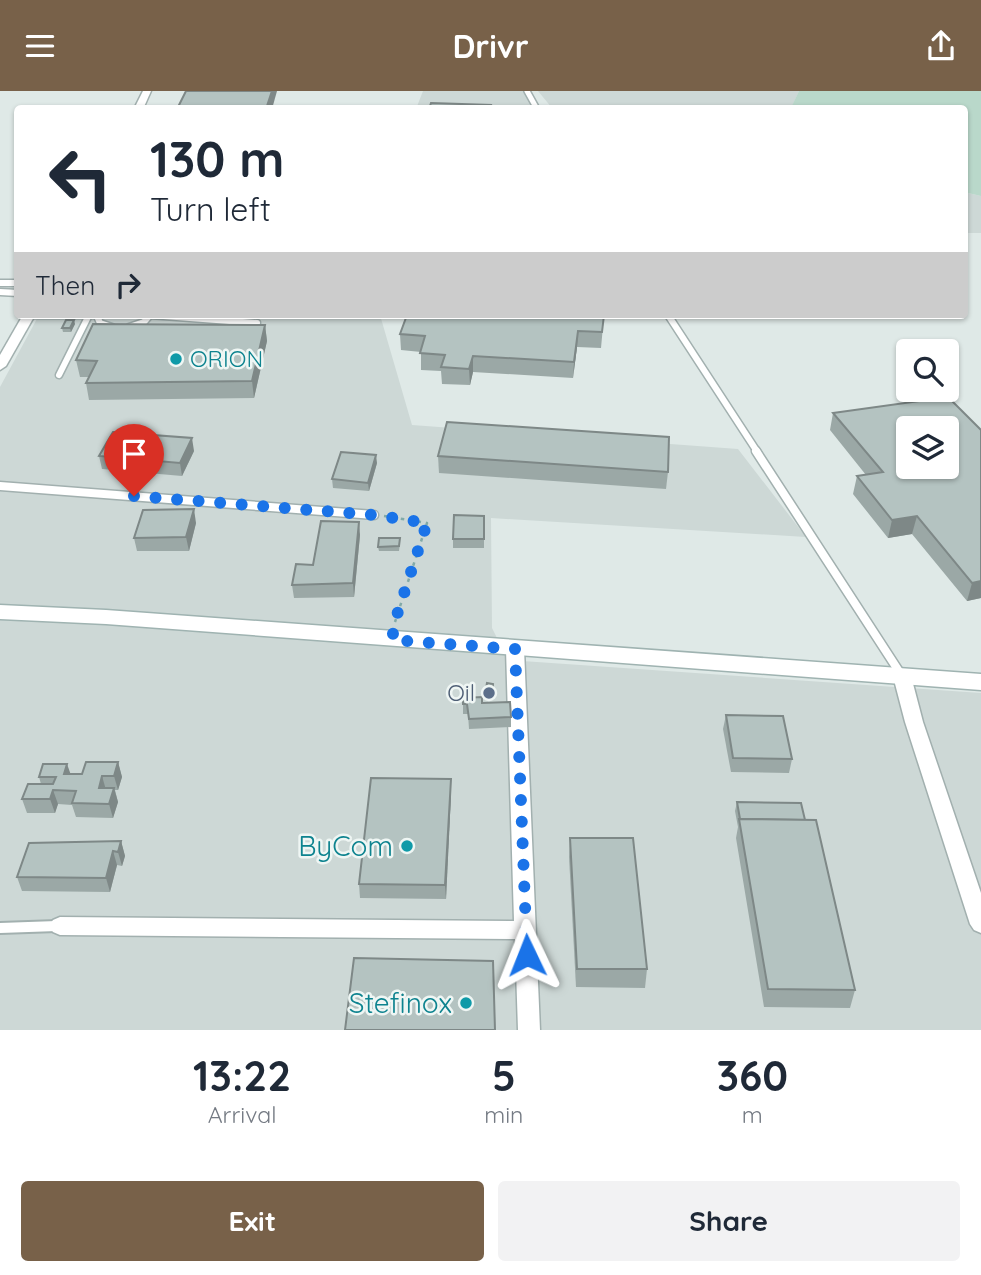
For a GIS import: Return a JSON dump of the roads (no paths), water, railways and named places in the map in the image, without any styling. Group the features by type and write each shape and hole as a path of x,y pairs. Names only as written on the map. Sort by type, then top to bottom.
{"main road":[{"path":"0,612 106,617 981,681"}],"street":[{"path":"0,366 27,319"},
{"path":"515,649 529,1030"},
{"path":"902,676 914,722 981,924"},
{"path":"60,926 526,930"}],"lane":[{"path":"59,375 87,319"},
{"path":"99,319 100,323 120,328 137,325 145,319"},
{"path":"204,319 257,323"},
{"path":"671,319 902,676"},
{"path":"0,486 374,515"},
{"path":"0,928 60,926"}],"place":[{"name":"ORION","path":"176,359"},
{"name":"Oil","path":"489,693"},
{"name":"ByCom","path":"407,846"},
{"name":"Stefinox","path":"466,1003"}]}
